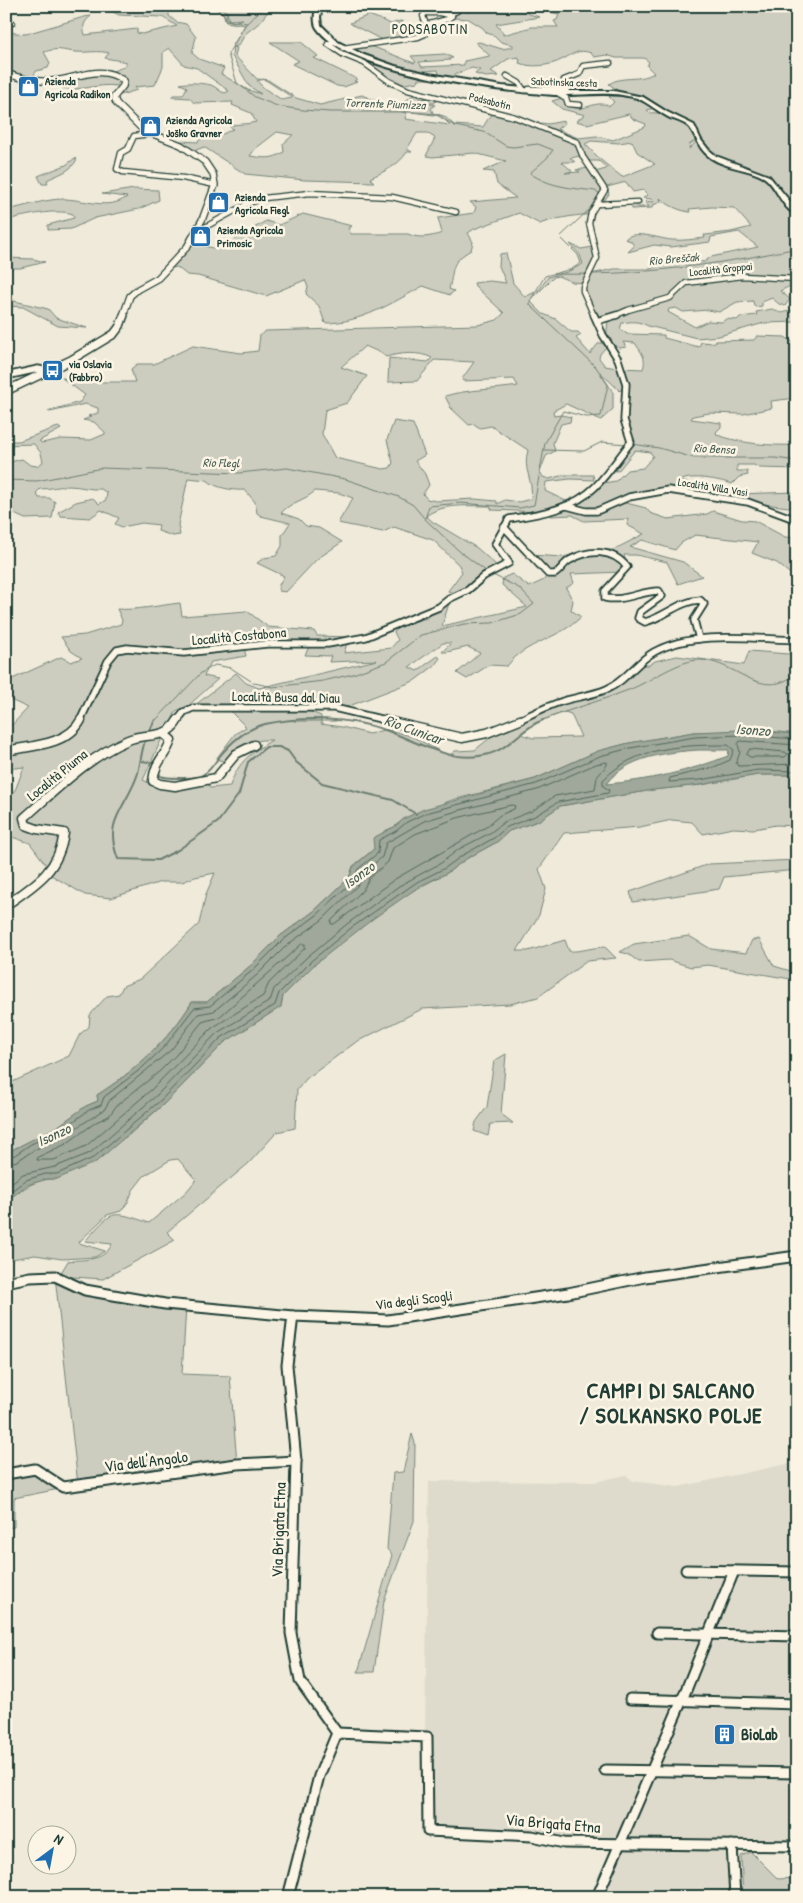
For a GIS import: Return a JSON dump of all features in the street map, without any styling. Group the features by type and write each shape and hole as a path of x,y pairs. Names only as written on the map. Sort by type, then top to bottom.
{"main road":[{"name":"Sabotinska cesta","path":"319,6 316,16 319,27 343,48 367,58 411,71 490,86 558,93 620,93 645,99 664,113 692,126 701,147 715,158 767,178 775,186 783,202 797,214"}],"street":[{"path":"343,48 418,37 425,34 428,29 424,23 423,16 425,13 450,14 456,11 458,6"},
{"path":"531,6 543,7"},
{"path":"426,25 451,18 450,14"},
{"path":"6,23 12,23"},
{"name":"Podsabotin","path":"335,42 328,44 333,49 364,63 389,81 408,90 515,117 577,142 582,149 583,157 605,190 604,198 599,204"},
{"name":"Podsabotin","path":"507,76 519,83 524,90 565,90 568,88 564,80 579,74 583,66 610,63"},
{"path":"6,73 27,80 52,81 86,73 106,72 120,77 124,81 123,86 116,92 114,97 116,103 143,130 181,145 205,162 213,174 215,185 196,232 187,247 158,278 134,292 129,299 118,328 101,342 6,391"},
{"path":"558,93 566,98 568,104 580,106"},
{"path":"150,134 134,136 128,149 121,153 117,169 123,172 183,178 215,185"},
{"path":"196,232 249,203 264,198 310,194 392,197 456,212"},
{"path":"638,202 599,204 590,217 590,228 597,258 582,286 582,291 603,335 618,359 626,384 624,420 631,442 594,488 567,506 548,512 509,519 504,527 548,574 554,575 559,572 564,564 580,556 601,553 617,556 627,567 605,591 605,598 614,601 651,591 659,591 662,596 640,612 638,618 645,622 654,621 685,601 700,600 704,604 694,620 700,639"},
{"name":"Località Groppai","path":"597,321 670,298 686,283 739,275 770,275 797,279"},
{"path":"6,376 38,369 48,371"},
{"name":"Località Villa Vasi","path":"567,506 586,511 597,511 629,497 668,490 748,502 797,520"},
{"name":"Località Costabona","path":"6,754 10,750 53,743 78,725 108,661 117,650 126,648 184,653 267,644 328,644 366,637 439,607 449,599 468,590 484,576 509,563 495,544 504,527"},
{"name":"Località Busa dal Diau","path":"164,734 172,730 182,713 192,708 334,708 462,738 481,737 497,732 522,718 555,704 611,687 624,679 655,651 680,642 700,639 797,640"},
{"path":"164,734 171,740 170,747 159,758 153,769 153,781 160,785 216,778 236,754 254,745"},
{"name":"Località Piuma","path":"6,905 37,884 59,856 64,833 37,829 26,825 24,818 65,782 100,756 129,740 142,736 164,734"},
{"name":"Via degli Scogli","path":"6,1282 30,1276 55,1276 85,1290 165,1304 293,1316 388,1320 568,1293 646,1277 797,1256"},
{"name":"Via Brigata Etna","path":"293,1316 287,1365 296,1461 291,1633 300,1681 337,1733 427,1737 428,1831 532,1836 564,1843 619,1845"},
{"name":"Via dell'Angolo","path":"6,1474 35,1469 64,1486 237,1464 296,1461"},
{"path":"686,1570 797,1572"},
{"path":"597,1897 682,1700 734,1571"},
{"path":"657,1633 797,1636"},
{"path":"630,1699 797,1704"},
{"path":"288,1897 318,1776 337,1733"},
{"path":"605,1770 797,1773"},
{"path":"619,1845 797,1846"},
{"path":"732,1845 734,1897"}],"shaded area":[{"path":"102,6 178,7 169,11 169,16 176,22 186,24 196,37 192,53 199,59 224,68 221,74 248,90 261,94 249,86 232,56 233,46 245,25 226,22 223,13 214,6 218,6 227,13 227,19 229,20 227,12 220,6 270,6 270,9 259,23 245,34 239,45 234,47 237,48 235,56 257,79 262,79 257,81 265,89 282,100 292,97 265,80 268,80 296,98 320,105 362,95 385,105 397,105 413,95 419,96 421,99 432,98 437,100 434,103 427,103 435,105 431,108 433,113 444,116 454,125 483,127 494,113 516,119 575,143 580,156 570,158 575,162 562,162 572,171 565,173 580,172 576,170 589,168 604,192 588,215 578,215 540,224 519,213 474,229 468,233 473,242 471,250 459,258 454,266 449,289 454,291 450,295 423,286 376,311 351,320 325,323 319,306 306,294 308,287 305,280 266,296 198,276 187,275 177,267 168,269 189,243 223,250 235,239 266,221 279,225 303,214 352,226 348,228 351,234 408,234 416,237 425,237 442,233 438,218 474,213 476,207 470,202 516,198 497,184 494,172 483,171 506,161 474,153 426,156 435,138 427,133 417,133 407,149 412,152 407,152 395,165 370,178 374,182 305,180 245,174 204,147 191,152 176,143 179,141 198,142 200,139 216,136 217,132 223,134 233,129 229,126 256,122 251,113 232,105 233,102 194,103 190,98 172,97 173,95 183,95 187,87 180,84 183,83 207,84 225,93 229,91 197,68 184,65 169,48 163,52 163,67 155,85 135,87 137,90 114,97 124,81 106,73 106,69 114,71 125,66 127,62 105,58 109,53 49,51 44,52 50,63 48,68 36,71 32,79 6,73 6,32 26,34 91,16 84,24 85,35 137,29 137,33 142,34 177,26 162,17 119,15","holes":["243,19 233,22 229,20","402,112 441,116 450,125 405,119 407,113","277,132 293,135 283,144 284,152 276,156 264,158 250,156 255,149"]},
{"path":"472,6 525,8 524,10 529,14 540,17 496,24 503,35 532,27 558,27 554,21 557,20 559,14 528,8 549,6 797,6 797,211 777,184 770,178 755,170 721,159 707,150 692,123 666,112 646,98 620,92 609,84 619,80 649,76 654,73 647,66 649,62 644,58 616,58 607,55 594,57 591,53 582,51 551,64 535,66 519,63 518,57 508,59 491,71 499,76 486,77 475,74 480,70 472,68 455,74 454,76 457,79 432,75 439,74 438,70 424,71 427,74 422,73 422,70 407,70 396,67 347,47 371,46 414,63 416,62 411,56 445,54 453,58 450,58 450,60 419,62 422,67 464,65 464,61 490,56 476,43 479,42 502,49 513,47 513,45 501,42 469,19 454,18 452,15 459,7 462,7 467,12 474,11"},
{"path":"369,15 391,24 403,22 396,25 412,26 416,31 409,32 413,37 386,42 350,23"},
{"path":"270,42 301,42 318,56 314,58 357,79 354,81 357,82 344,87 337,86 292,64 299,61"},
{"path":"364,58 418,74 418,76 422,75 429,79 418,79 417,82 399,85 360,60"},
{"path":"87,74 110,75 119,81 117,86 110,85 76,89 62,88 73,84 65,81"},
{"path":"609,97 636,97 655,108 647,110 650,113 666,115 684,122 694,133 695,141 690,144 689,149 696,142 702,150 718,161 765,178 786,208 797,216 797,291 794,284 780,291 790,299 785,306 772,298 762,302 762,306 754,306 753,301 737,302 719,312 708,310 683,312 676,308 669,309 668,312 695,327 708,321 737,320 740,317 757,315 756,312 772,309 781,313 797,309 797,322 764,323 719,336 697,338 635,322 622,323 620,329 627,334 664,335 664,338 699,347 701,342 754,340 757,336 785,337 797,345 797,398 771,401 772,408 743,414 709,413 693,416 691,419 721,423 721,427 716,432 717,435 737,441 767,445 797,445 797,469 737,465 737,471 747,471 748,475 739,477 732,484 713,479 685,479 680,481 693,484 697,494 668,490 618,501 646,508 650,513 668,519 707,514 713,511 742,520 755,521 785,537 797,538 797,565 794,577 777,563 752,553 758,542 695,535 681,543 675,550 642,540 630,547 683,562 702,576 678,584 667,562 636,555 624,555 627,567 623,572 571,574 574,583 566,588 573,601 571,610 581,617 563,631 523,651 507,666 489,665 467,679 457,673 480,653 468,647 442,652 451,643 443,643 409,667 417,671 438,656 440,658 434,666 414,681 344,708 194,706 236,673 246,683 259,688 377,660 329,662 331,656 305,655 310,645 244,648 246,656 211,662 204,676 218,679 188,706 176,711 169,728 160,734 162,738 143,780 158,787 192,785 207,781 210,788 230,786 237,770 246,758 272,740 261,740 236,749 226,762 216,759 235,734 246,727 229,710 304,709 321,716 321,724 369,734 387,729 413,737 449,756 455,751 475,750 497,732 522,717 611,687 639,665 649,665 655,661 677,656 744,665 749,651 788,654 797,647 797,734 770,731 694,732 629,743 598,751 535,779 452,800 405,818 394,827 384,831 374,849 353,866 349,878 314,911 280,936 250,966 207,1002 192,1002 162,1042 125,1076 97,1095 98,1101 86,1106 57,1127 6,1153 6,1085 69,1056 80,1034 89,1027 90,1015 107,996 119,994 123,986 140,979 199,924 206,894 215,873 182,882 161,882 111,898 85,895 51,875 49,869 30,843 6,835 6,804 16,788 24,767 6,769 6,728 10,727 28,708 6,698 8,695 6,693 6,679 10,680 61,657 71,662 82,658 71,651 61,637 85,635 121,624 122,620 117,609 139,609 180,603 182,616 247,611 268,627 314,631 317,636 351,637 348,640 344,653 391,648 398,640 394,632 401,625 427,618 450,600 442,626 527,607 502,585 503,578 512,574 529,587 544,580 548,573 531,555 563,557 591,550 613,550 644,534 627,525 628,519 584,521 572,515 551,516 548,512 567,506 597,484 616,481 627,470 643,468 653,456 650,452 635,450 618,471 609,470 629,445 624,420 626,385 621,368 643,369 643,355 635,343 623,342 626,347 620,348 606,341 608,320 597,321 583,291 591,274 614,269 650,269 685,260 704,262 711,257 758,247 739,232 711,237 710,242 671,247 654,245 628,252 634,246 631,241 625,239 629,236 647,235 672,240 684,240 705,238 704,235 731,232 751,227 734,208 689,209 690,212 674,207 660,198 661,202 653,205 652,208 632,209 631,203 635,203 638,207 649,207 645,201 654,202 651,199 643,198 648,195 643,190 633,192 626,182 607,187 609,194 602,201 607,191 595,172 606,169 606,167 599,161 590,161 584,158 584,149 580,144 545,127 541,123 548,124 564,121 565,123 557,129 578,138 597,136 613,140 645,127 646,124 633,119 629,114 587,124 576,121 585,115 562,109 552,101 562,98 568,105 574,108 597,104 610,106 614,102","holes":["591,141 619,143 632,141 637,152 655,164 622,177 585,144","565,712 571,714 581,737 533,738 521,734 535,723"]},
{"path":"75,158 77,159 68,170 47,180 48,184 42,184 38,176 66,165"},
{"path":"134,189 158,190 159,200 139,209 95,218 71,229 48,230 48,225 74,218 73,214 65,212 40,213 6,220 6,210 56,199 71,199 104,204 112,203 127,197 102,194"},
{"path":"570,244 581,249 593,247 594,258 592,266 582,283 572,282 558,276 554,277 530,301 543,314 556,319 571,332 578,332 581,335 576,338 590,354 598,344 602,343 606,347 599,358 605,366 617,368 623,387 620,391 600,372 613,392 613,409 601,420 566,404 553,411 554,416 571,417 570,422 561,424 553,443 555,451 546,456 540,472 543,477 549,479 564,475 593,475 594,480 570,479 546,482 545,491 568,502 541,512 492,510 490,506 465,506 440,509 426,516 477,548 497,566 482,572 468,586 454,593 448,591 462,572 459,565 433,540 394,527 383,532 338,523 353,498 339,493 315,491 289,506 281,513 299,519 306,526 319,528 342,542 317,559 286,592 279,591 279,585 284,576 257,563 264,558 276,556 282,546 282,535 290,523 261,516 257,513 255,502 245,490 225,488 210,483 207,480 188,478 178,525 180,535 173,536 158,531 159,525 142,523 122,527 115,524 119,518 101,510 90,518 61,516 58,512 76,502 93,498 99,504 106,500 107,493 101,489 69,486 40,489 36,493 39,498 49,498 55,502 52,518 25,519 6,510 6,463 22,459 30,465 37,466 43,462 41,453 34,444 6,445 6,441 19,441 58,427 61,429 39,441 42,443 61,439 91,440 105,434 94,422 83,420 91,417 88,416 98,413 98,408 85,404 48,411 80,402 85,395 62,378 93,382 135,382 131,369 137,364 154,364 193,346 241,353 258,351 260,335 266,331 478,325 497,320 504,313 474,283 489,281 506,283 499,266 500,254 506,253 513,283 525,297 539,290 548,277 567,272 583,264 580,255","holes":["365,346 386,357 409,353 421,354 432,358 428,362 389,358 388,382 417,381 434,360 474,362 462,379 463,381 514,379 518,386 463,392 445,396 451,408 469,425 474,424 480,428 491,426 528,450 526,464 531,486 531,499 519,502 505,500 497,504 497,501 474,499 436,501 427,499 423,494 429,485 425,474 415,461 425,455 413,424 394,421 387,440 393,463 390,468 383,469 335,458 322,434 325,410 347,403 367,376 341,367"]},
{"path":"6,258 33,259 45,262 20,268 6,268"},
{"path":"6,299 48,309 56,318 87,328 58,326 23,307 6,306"},
{"path":"797,492 797,508 728,498 737,494"},
{"path":"758,775 797,775 797,826 776,825 754,829 733,828 703,834 692,822 672,820 640,827 564,833 539,869 546,889 539,915 517,951 528,951 565,940 569,951 605,947 616,958 587,961 538,997 510,1004 422,1009 356,1042 306,1079 297,1090 295,1128 277,1132 249,1163 167,1232 175,1240 103,1279 59,1276 68,1261 99,1257 108,1250 112,1244 85,1241 107,1218 119,1215 149,1223 186,1192 196,1180 178,1159 170,1160 144,1176 133,1190 128,1202 121,1211 107,1215 80,1241 79,1243 105,1251 95,1257 62,1259 35,1255 6,1260 6,1201 36,1182 57,1179 129,1135 165,1103 225,1042 280,1007 283,996 314,965 354,932 405,895 447,873 466,859 497,842 509,831 538,821 560,806"},
{"path":"797,860 797,870 724,877 719,889 633,902 630,892 709,864"},
{"path":"689,936 711,949 746,953 752,940 759,939 774,966 797,973 797,980 708,965 691,967 669,960 639,962 628,954 620,952 634,944"},
{"path":"506,1054 501,1114 513,1123 490,1124 488,1136 474,1131 476,1122 487,1107 494,1061"},
{"path":"55,1276 85,1290 186,1306 182,1374 230,1376 237,1464 78,1485"},
{"path":"412,1434 415,1443 414,1521 384,1601 374,1672 358,1672 392,1555 387,1549 393,1473 403,1472"},
{"path":"797,1462 797,1846 732,1845 735,1897 597,1897 619,1845 428,1831 425,1734 429,1481 595,1482 626,1475 633,1481 678,1487"},
{"path":"34,1472 59,1489 14,1498 14,1527 6,1528 6,1477"},
{"path":"751,1852 778,1879 797,1878 797,1897 743,1897 741,1856"}],"water":[{"name":"Isonzo","path":"740,730 797,734 797,775 758,775 560,806 538,821 509,831 497,842 466,859 447,873 420,886 374,918 314,965 283,996 281,1007 225,1042 165,1103 96,1162 57,1179 47,1179 27,1185 6,1201 6,1153 57,1127 86,1106 98,1101 97,1095 125,1076 162,1042 192,1002 207,1002 250,966 280,936 314,911 349,878 353,867 374,849 373,838 394,827 405,818 424,809 535,779 598,751 629,743 694,732","holes":["729,750 728,756 684,771 653,778 606,784 624,768 648,758 687,751"]}],"waterway":[{"path":"213,6 226,16 225,20 247,23"},
{"name":"Torrente Piumizza","path":"265,6 245,25 228,54 237,83 255,97 277,106 303,110 435,114 455,126 484,132 506,146 538,144 553,150 530,173 553,184 595,191 599,193 599,196"},
{"path":"425,519 429,506 461,503 520,508 534,505 545,443 563,411 586,417 601,416 608,385 596,367 530,305 530,301 545,276 572,269 581,263 578,255 560,237 593,206"},
{"name":"Rio Breščak","path":"554,274 615,273 676,268 737,260 797,248"},
{"name":"Rio Bensa","path":"544,450 584,451 602,442 627,444"},
{"name":"Rio Bensa","path":"632,444 659,448 694,458 775,458 797,461"},
{"name":"Rio Flegl","path":"6,480 37,481 102,468 239,473 287,468 345,479 399,497 413,505 425,519"},
{"path":"425,519 458,550 487,572"},
{"path":"155,721 201,673 215,665 231,668 254,683 273,687 323,681 353,674 386,662 421,635 464,624 492,623 521,614 534,604 519,588 491,574"},
{"name":"Rio Cunicar","path":"540,721 631,689 675,667 693,661 714,662 761,683 772,684 784,681 797,673"},
{"name":"Rio Cunicar","path":"159,771 160,776 167,778 202,776 211,768 228,746 239,737 258,726 279,721 325,719 356,722 385,730 442,753 467,757 490,754 506,745 526,729 543,720"},
{"path":"148,734 155,720"},
{"name":"Rio Cunicar","path":"294,721 336,721"},
{"path":"146,738 137,776 114,825 114,846 118,859 158,860 178,850 218,822 239,794 248,762 266,747 279,747 288,751 296,762 322,783 393,800 416,814"},
{"name":"Rio Cunicar","path":"142,761 154,763"}],"place":[{"name":"Azienda Agricola Radikon","path":"29,87"},
{"name":"Azienda Agricola Joško Gravner","path":"150,126"},
{"name":"Azienda Agricola Fiegl","path":"219,203"},
{"name":"Azienda Agricola Primosic","path":"201,236"},
{"name":"via Oslavia (Fabbro)","path":"53,370"},
{"name":"BioLab","path":"725,1734"}],"district":[{"name":"PODSABOTIN","path":"430,29"},
{"name":"CAMPI DI SALCANO / SOLKANSKO POLJE","path":"671,1402"}]}
